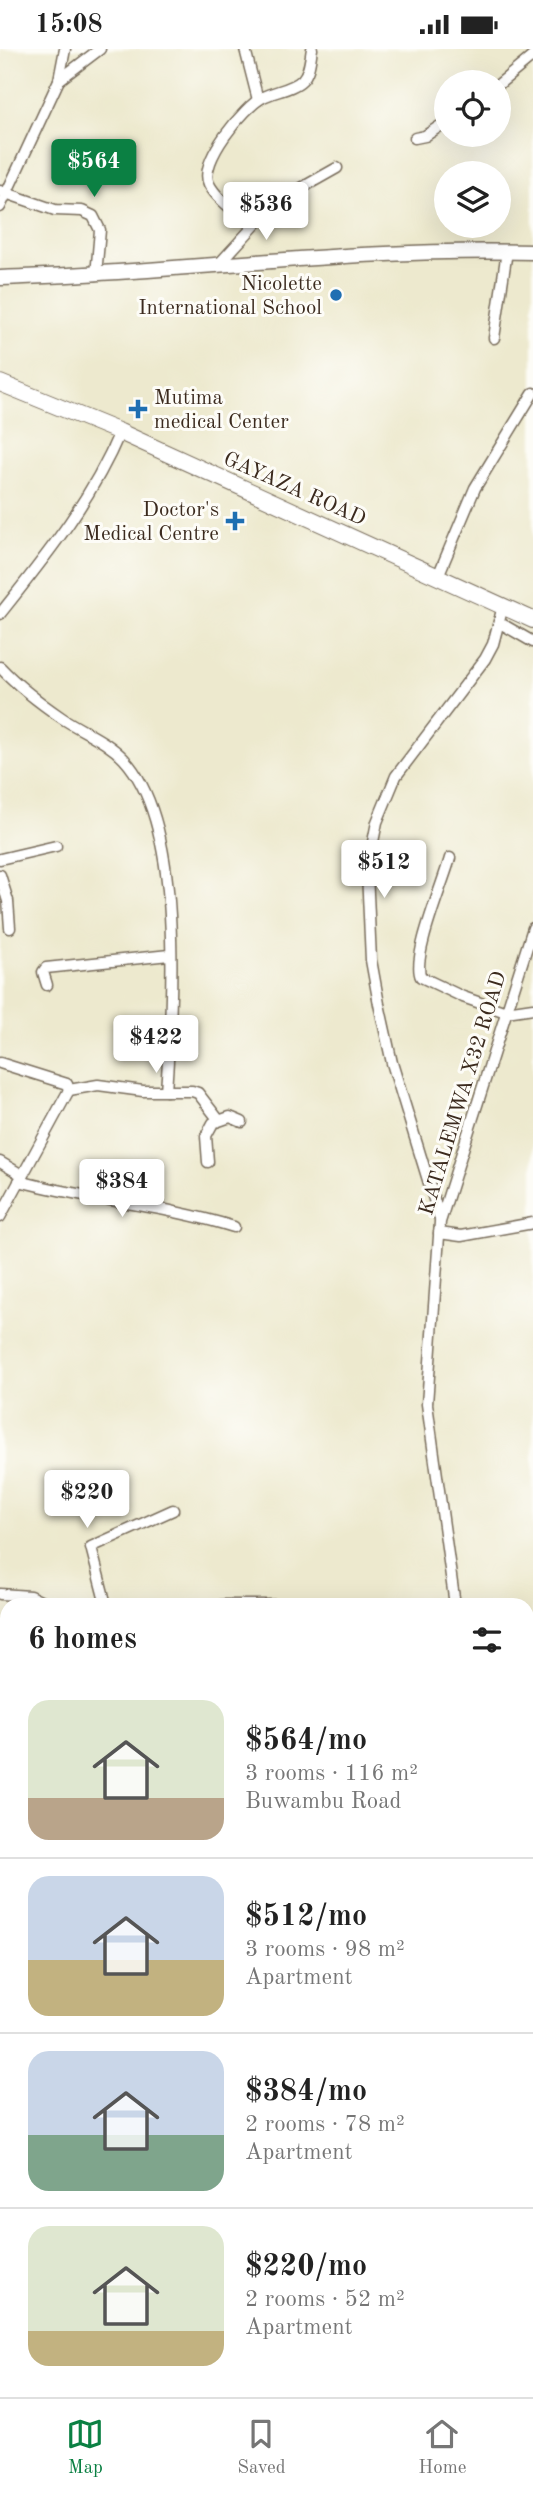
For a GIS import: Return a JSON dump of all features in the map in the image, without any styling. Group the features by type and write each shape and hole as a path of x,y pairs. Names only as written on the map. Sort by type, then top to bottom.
{"main road":[{"name":"GAYAZA ROAD","path":"0,383 120,432 533,620"}],"street":[{"path":"0,207 3,192 59,80 65,49"},
{"path":"59,80 100,49"},
{"path":"246,49 258,100"},
{"path":"252,226 214,191 208,183 207,167 216,147 258,100 301,82 307,74 312,49"},
{"path":"511,74 533,56"},
{"path":"415,138 434,130"},
{"path":"220,263 252,226 290,192 337,168"},
{"path":"3,192 55,210 82,211 93,216 100,230 96,275"},
{"path":"494,338 507,251"},
{"path":"0,278 96,275 363,253 533,252"},
{"path":"438,576 475,488 533,393"},
{"path":"0,614 63,535 104,471 120,432"},
{"path":"503,606 500,623 489,651 464,691 396,776 377,821 367,872 371,960 392,1063 440,1228 461,1236 533,1223"},
{"path":"500,623 533,642"},
{"path":"0,667 62,718 106,743 129,765 144,794 161,839 167,879 171,1018 166,1090"},
{"path":"0,859 57,846"},
{"path":"450,857 420,953 421,977 506,1012 533,1009"},
{"path":"0,875 8,901 10,928"},
{"name":"KATALEMWA X32 ROAD","path":"454,1598 427,1403 440,1228 533,928"},
{"path":"47,985 43,972 46,968 169,955"},
{"path":"0,1063 67,1084 69,1090 0,1217"},
{"path":"69,1090 98,1085 143,1091 198,1093 218,1119"},
{"path":"208,1162 206,1136 218,1119 230,1117 242,1122"},
{"path":"0,1161 21,1178 74,1196 194,1215 234,1227"},
{"path":"104,1598 90,1547 173,1510"},
{"path":"0,1594 34,1598"}],"place":[{"name":"Nicolette International School","path":"336,295"},
{"name":"Mutima medical Center","path":"138,409"},
{"name":"Doctor's Medical Centre","path":"235,521"}]}
